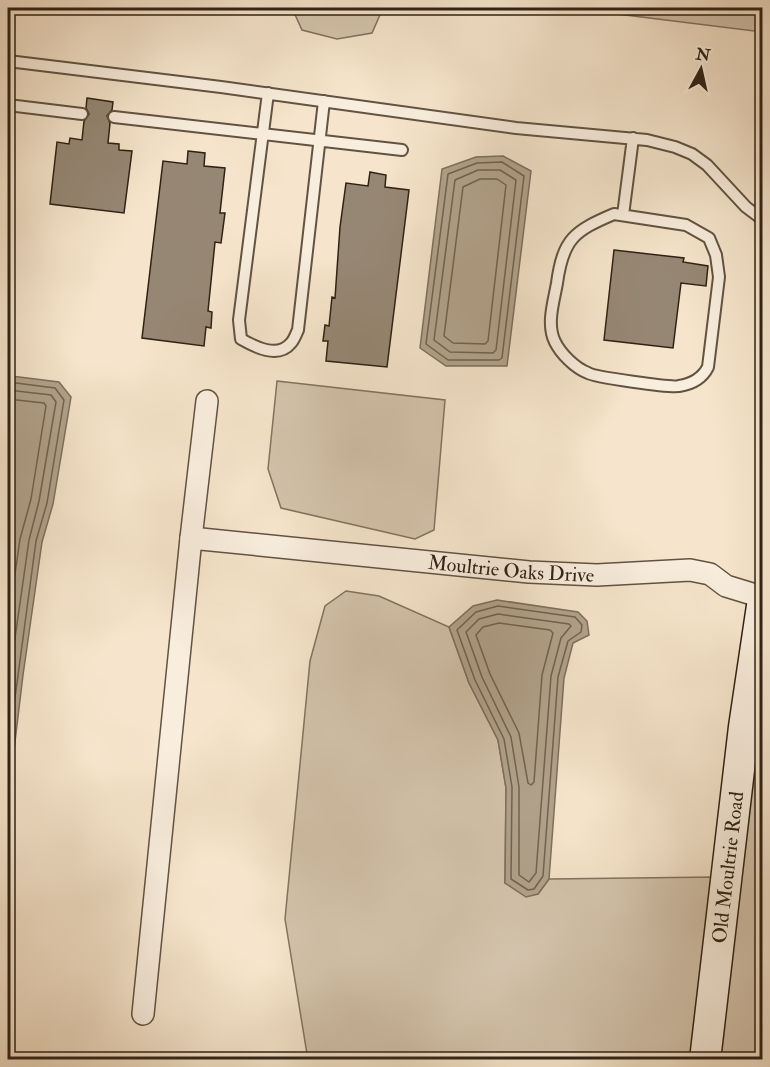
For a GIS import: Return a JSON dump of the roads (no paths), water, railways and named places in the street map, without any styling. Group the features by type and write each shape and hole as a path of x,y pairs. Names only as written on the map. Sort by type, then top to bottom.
{"main road":[{"name":"Old Moultrie Road","path":"705,1059 744,727 762,606"}],"street":[{"path":"143,1014 207,401"},
{"name":"Moultrie Oaks Drive","path":"191,538 253,546 341,552 552,573 597,575 690,570 710,574 726,586 762,597"}],"lane":[{"path":"8,61 267,93 516,128 633,138 675,147 692,154 707,165 746,207 762,219"},
{"path":"267,93 239,320 241,339 257,348 276,351 291,344 298,330 324,101"},
{"path":"8,105 82,114"},
{"path":"114,117 402,150"},
{"path":"623,215 633,138"},
{"path":"614,214 623,215 686,225 709,238 716,255 719,277 708,367 704,375 693,383 676,387 589,374 564,354 555,342 550,327 560,259 566,247 577,234 595,222 614,214"}],"water":[{"path":"503,156 531,171 507,366 446,366 420,348 442,169 476,157"},
{"path":"11,376 59,382 71,397 53,504 42,542 8,800 8,378"},
{"path":"497,600 578,612 587,621 589,635 573,643 564,678 549,879 538,894 526,897 505,883 506,788 498,740 469,683 449,627 473,606"}]}
